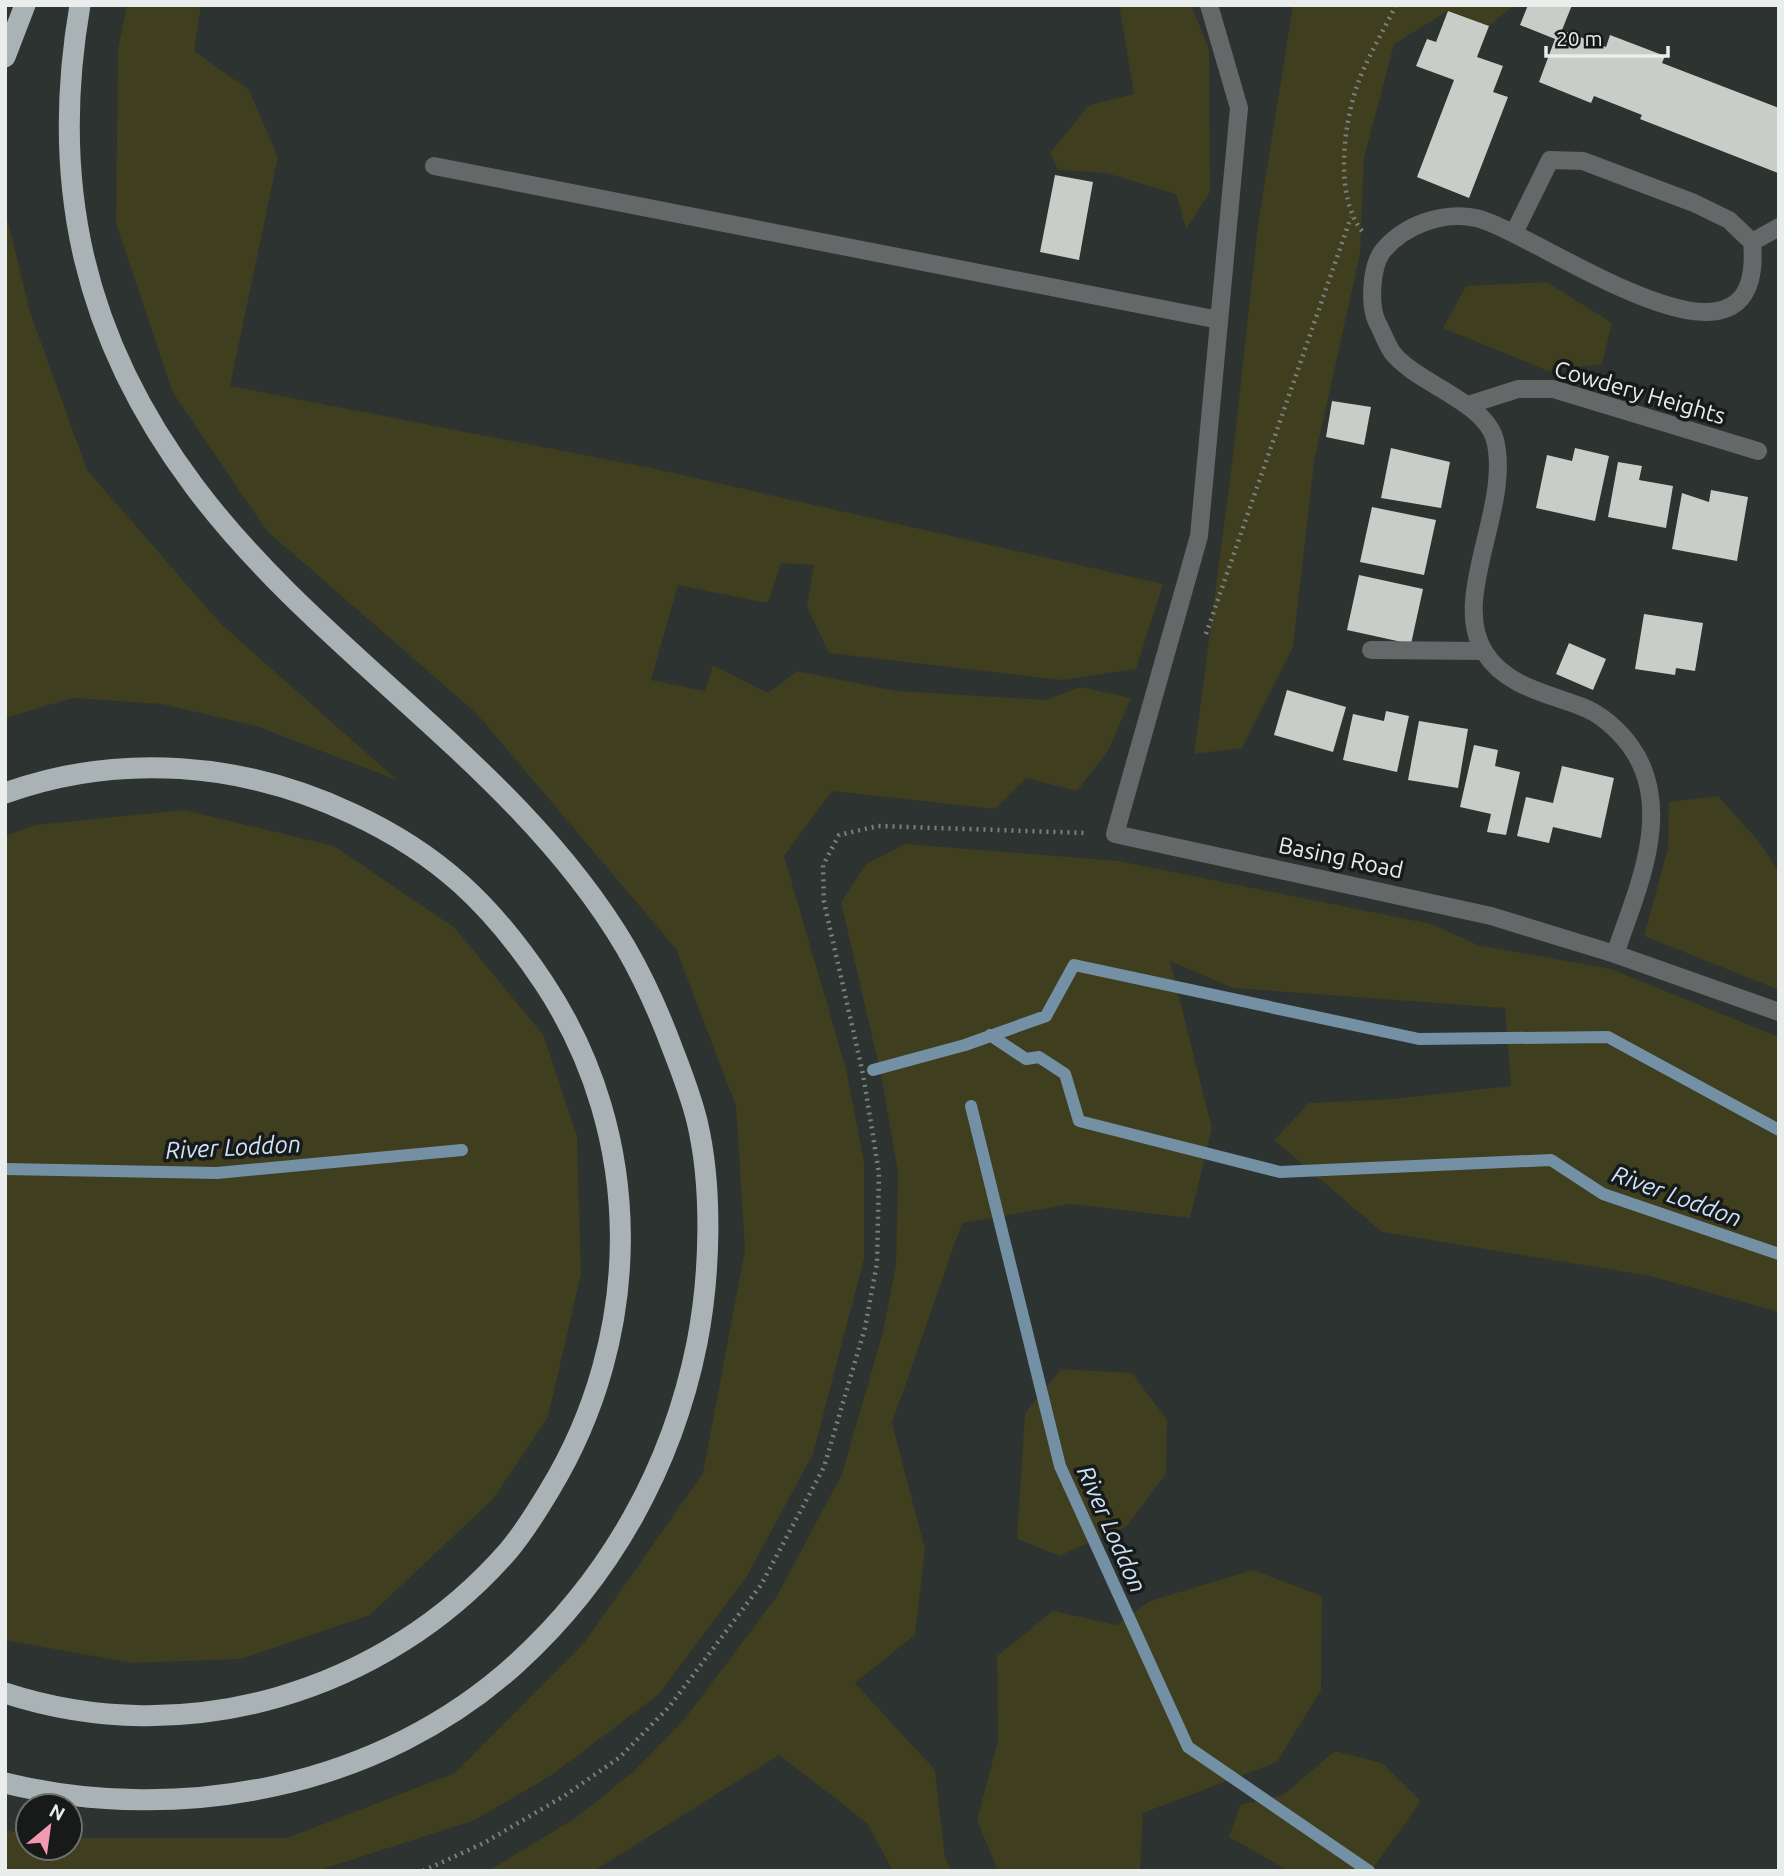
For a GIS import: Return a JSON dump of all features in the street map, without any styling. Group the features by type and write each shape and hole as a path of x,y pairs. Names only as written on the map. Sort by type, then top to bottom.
{"highway":[{"path":"5,57 25,5"},
{"path":"5,1783 55,1795 165,1802 268,1788 343,1766 401,1741 496,1682 564,1615 593,1581 636,1514 664,1457 690,1375 703,1314 707,1254 704,1171 698,1124 664,1026 624,944 587,891 498,790 326,630 260,563 194,485 133,389 109,339 90,282 70,184 67,136 69,83 80,5"},
{"path":"5,793 75,773 123,768 173,767 222,772 282,786 330,803 385,829 440,864 485,904 523,951 557,1002 580,1048 601,1098 611,1138 623,1233 613,1326 601,1377 584,1425 562,1470 510,1549 472,1587 435,1618 347,1674 302,1692 241,1708 139,1717 31,1702 5,1693"}],"street":[{"path":"1115,834 1199,536 1239,108 1209,5"},
{"path":"1515,231 1550,160 1583,161 1694,203 1729,220 1752,242 1754,269 1747,292 1728,309 1704,314 1625,289 1566,261 1515,231 1474,218 1437,218 1399,234 1380,255 1373,284 1374,315 1392,353 1416,373 1468,405 1494,435 1500,468 1494,511 1480,561 1473,617 1483,651 1505,676 1546,695 1585,707 1621,732 1643,764 1653,805 1643,870 1615,954"},
{"path":"434,166 1219,320"},
{"path":"1752,242 1779,227"},
{"name":"Cowdery Heights","path":"1468,405 1518,389 1553,389 1758,451"},
{"path":"1371,650 1483,651"},
{"name":"Basing Road","path":"1115,834 1491,916 1615,954 1779,1012"}],"path":[{"path":"1380,255 1351,217 1342,167 1356,90 1396,5"},
{"path":"1205,637 1351,217"},
{"path":"423,1871 484,1843 564,1796 630,1747 669,1707 761,1586 795,1526 824,1466 846,1398 877,1263 879,1173 858,1050 824,902 823,865 839,835 878,826 1115,834"}],"shaded area":[{"path":"127,5 201,5 194,51 249,90 278,157 230,386 651,468 1163,584 1136,669 1062,680 829,653 807,607 814,565 781,563 768,603 678,585 651,680 705,691 713,665 768,693 797,671 897,691 1046,700 1080,687 1131,698 1108,751 1077,791 1026,778 995,809 832,791 784,856 846,1069 864,1162 864,1259 813,1454 747,1576 659,1694 550,1776 475,1820 317,1871 5,1871 5,1829 14,1832 14,1862 84,1862 84,1838 287,1838 455,1773 584,1643 703,1473 745,1250 736,1106 676,949 477,714 267,531 173,393 116,224 118,49"},
{"path":"1119,5 1191,5 1209,49 1210,192 1186,229 1176,194 1106,173 1058,170 1050,153 1089,105 1134,94"},
{"path":"1293,5 1514,5 1489,26 1448,11 1394,44 1364,158 1360,254 1314,462 1293,647 1242,748 1194,754 1232,464 1258,225"},
{"path":"5,210 30,312 87,470 221,624 397,780 256,726 162,704 73,698 5,718"},
{"path":"1547,282 1612,323 1602,364 1548,371 1443,328 1466,286"},
{"path":"1718,796 1760,843 1779,872 1779,990 1644,936 1668,848 1669,802"},
{"path":"184,810 334,846 455,928 544,1036 577,1136 581,1274 548,1417 493,1499 370,1615 241,1659 132,1663 5,1640 5,836 35,825"},
{"path":"905,844 1119,861 1431,924 1478,945 1611,969 1779,1037 1779,1312 1650,1276 1382,1232 1274,1140 1309,1103 1393,1099 1511,1086 1505,1008 1233,988 1170,961 1212,1128 1190,1218 1071,1204 962,1223 892,1423 925,1549 915,1635 855,1683 935,1770 945,1858 952,1871 893,1871 867,1823 779,1755 594,1871 488,1871 577,1817 633,1772 684,1720 777,1596 842,1474 883,1332 896,1265 898,1172 881,1075 841,902 866,864"},
{"path":"1061,1369 1132,1373 1167,1420 1166,1474 1127,1526 1059,1556 1017,1539 1025,1413"},
{"path":"1253,1570 1322,1596 1321,1690 1277,1762 1143,1813 1140,1871 998,1871 977,1820 998,1741 997,1656 1053,1611 1116,1625 1150,1601"},
{"path":"1335,1751 1382,1763 1421,1801 1371,1871 1289,1871 1229,1837 1240,1805 1283,1795"}],"building":[{"path":"1528,5 1572,5 1562,30 1606,47 1610,35 1665,56 1662,63 1779,108 1778,173 1640,119 1642,115 1594,96 1591,103 1539,82 1555,39 1520,25"},
{"path":"1448,11 1489,26 1477,57 1503,66 1493,92 1508,97 1469,198 1417,177 1454,80 1416,66 1427,39 1436,42"},
{"path":"1055,175 1093,182 1079,260 1040,252"},
{"path":"1332,401 1371,407 1364,445 1326,437"},
{"path":"1391,448 1450,462 1441,508 1381,498"},
{"path":"1575,448 1609,456 1595,521 1536,508 1547,455 1572,461"},
{"path":"1618,462 1642,466 1639,480 1673,486 1666,528 1608,517"},
{"path":"1711,490 1748,497 1737,561 1672,549 1682,493 1709,502"},
{"path":"1372,507 1436,520 1424,575 1360,562"},
{"path":"1359,575 1423,589 1411,644 1347,630"},
{"path":"1644,614 1703,623 1695,671 1676,668 1675,675 1635,669"},
{"path":"1569,643 1606,659 1593,690 1556,674"},
{"path":"1287,690 1346,707 1333,752 1274,735"},
{"path":"1386,711 1409,716 1397,772 1343,760 1353,714 1384,721"},
{"path":"1419,721 1468,729 1458,788 1408,780"},
{"path":"1474,745 1498,750 1495,766 1520,772 1506,835 1487,832 1491,814 1460,807"},
{"path":"1562,766 1614,778 1601,838 1553,827 1549,843 1517,836 1526,797 1553,803"}],"waterway":[{"name":"River Loddon","path":"873,1070 965,1045 1046,1016 1074,965 1419,1039 1608,1037 1779,1130"},
{"name":"River Loddon","path":"990,1035 1026,1059 1039,1057 1065,1074 1079,1121 1280,1172 1551,1160 1603,1194 1779,1254"},
{"name":"River Loddon","path":"971,1106 1060,1466 1188,1747 1369,1871"},
{"name":"River Loddon","path":"5,1169 217,1173 462,1150"}]}
